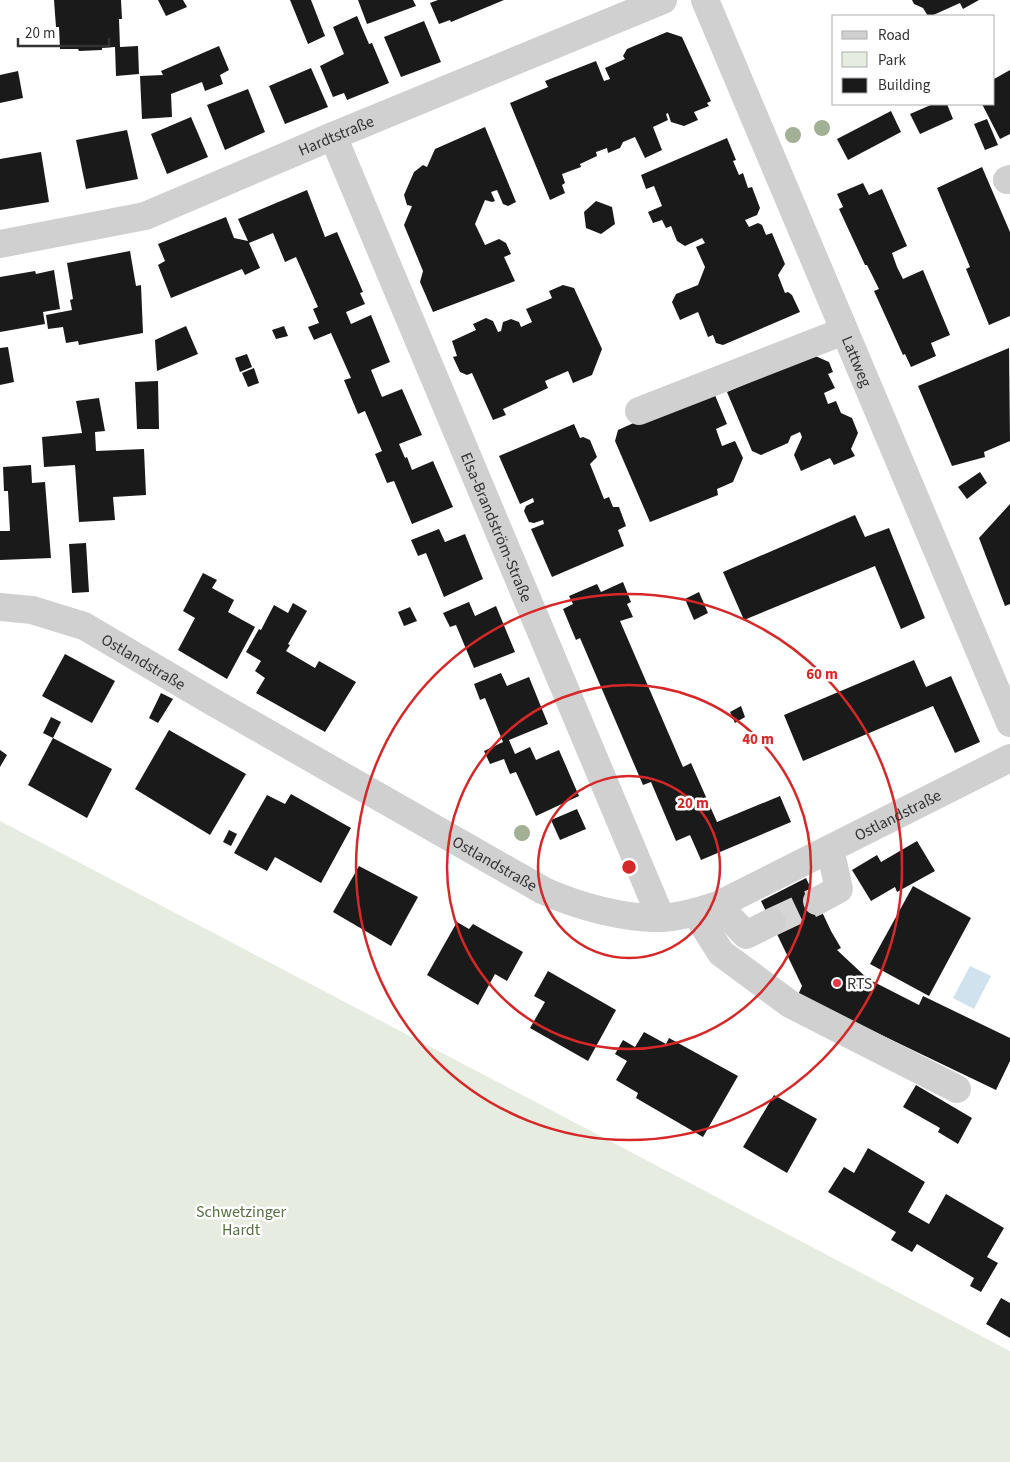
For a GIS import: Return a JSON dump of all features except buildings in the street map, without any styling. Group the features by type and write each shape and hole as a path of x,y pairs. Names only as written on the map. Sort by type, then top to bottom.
{"street":[{"name":"Hardtstraße","path":"0,244 145,216 332,136 663,0"},
{"name":"Lattweg","path":"705,0 1010,723"},
{"name":"Elsa-Brandström-Straße","path":"332,136 661,918"},
{"path":"639,410 844,331"},
{"name":"Ostlandstraße","path":"0,608 32,610 84,626 214,703 544,891 571,903 630,915 661,918 706,909 1010,758"},
{"path":"817,901 839,889 830,849"},
{"path":"706,909 746,935 772,922"},
{"path":"706,909 721,953 790,1004 957,1089"}],"green space":[{"name":"Schwetzinger Hardt","path":"0,821 1010,1351 1010,1462 0,1462"}],"water":[{"path":"970,966 991,976 974,1009 953,998"}],"tunnel":[{"path":"772,922 817,901"}],"place":[{"name":"RTS","path":"837,983"}]}
